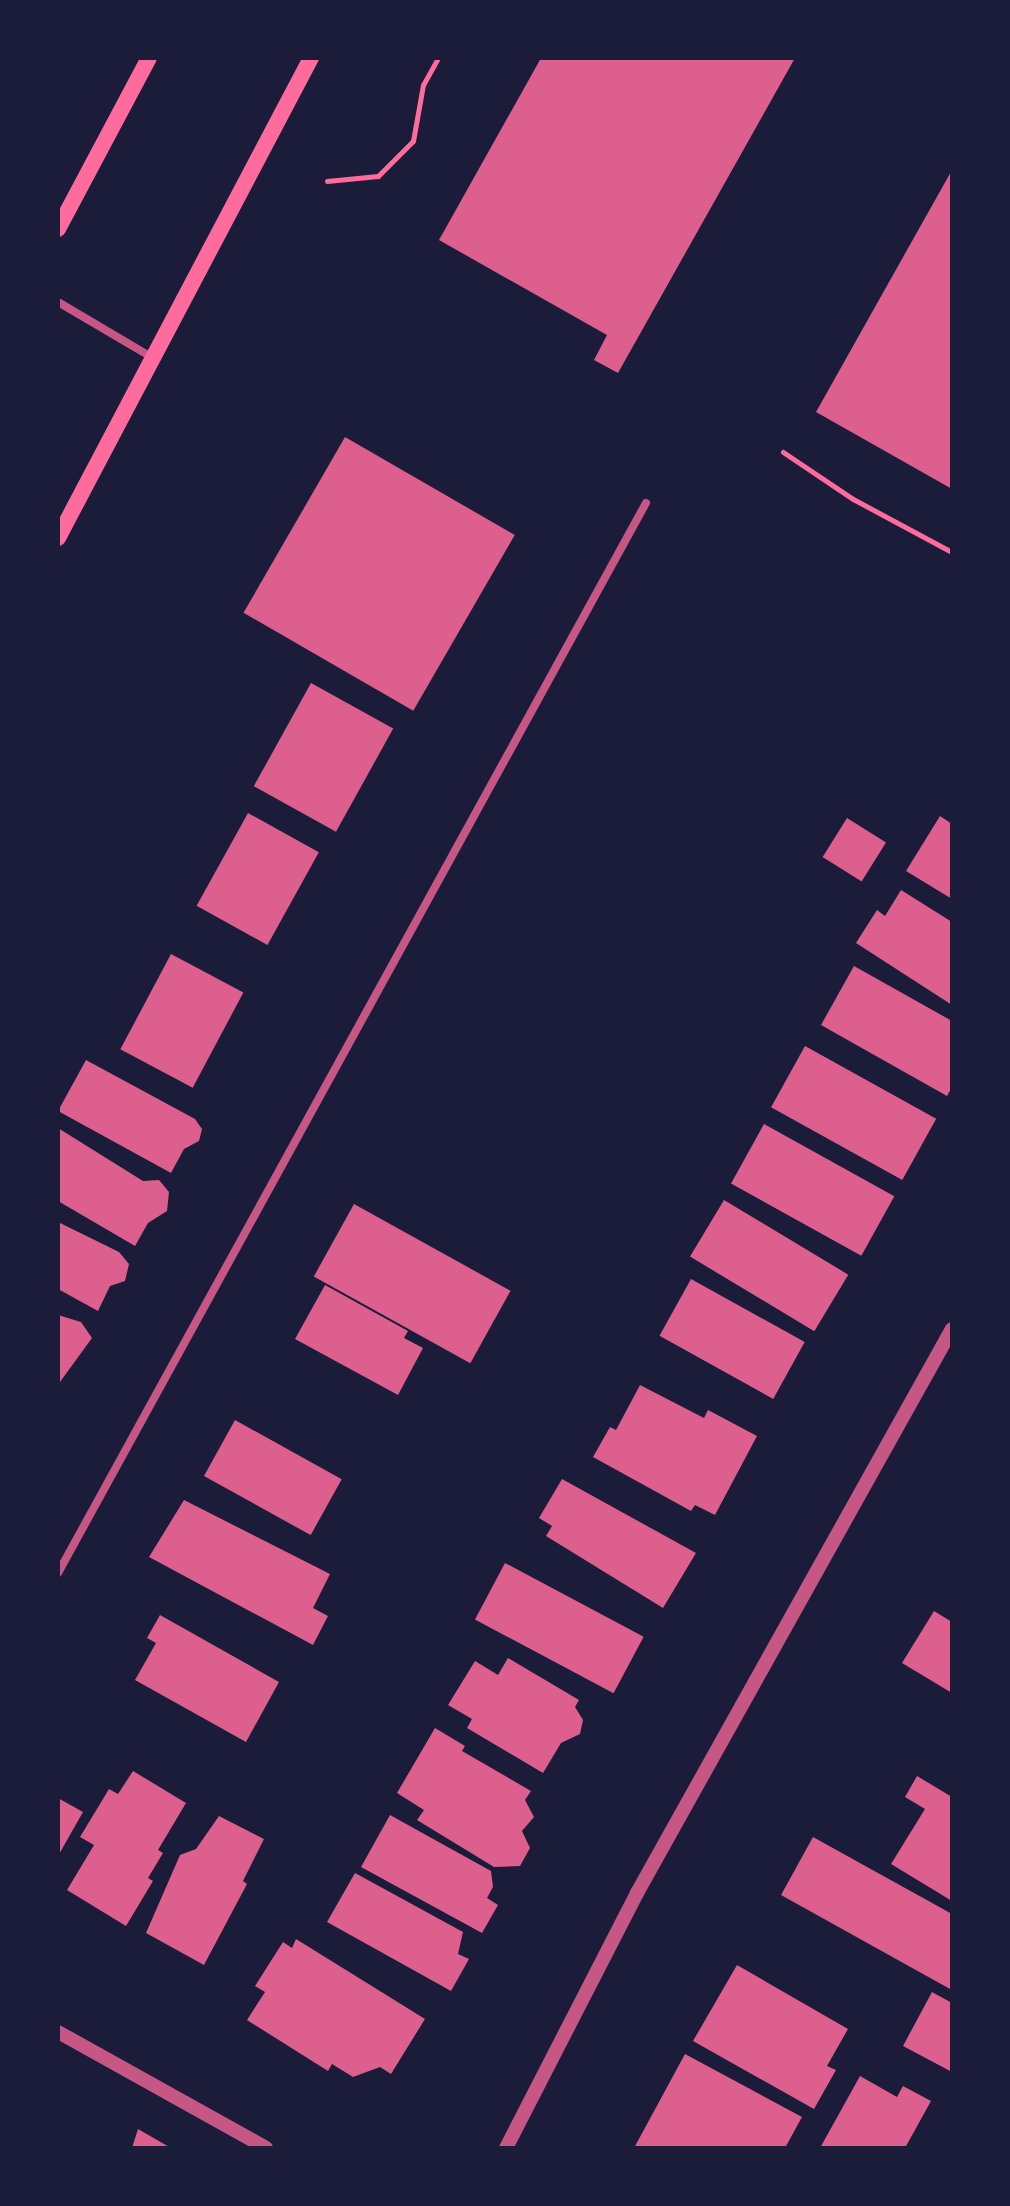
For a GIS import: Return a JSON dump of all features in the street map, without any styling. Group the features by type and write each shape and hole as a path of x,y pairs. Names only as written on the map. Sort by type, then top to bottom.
{"main road":[{"path":"58,229 149,58"},
{"path":"58,538 311,58"}],"street":[{"path":"58,302 153,358"},
{"path":"58,1573 646,503"},
{"path":"506,2148 637,1893 952,1329"},
{"path":"58,2032 266,2148"}],"path":[{"path":"327,181 378,176 413,141 423,85 438,58"},
{"path":"783,452 853,499 952,552"}],"building":[{"path":"541,58 795,58 618,373 594,360 607,335 439,240"},
{"path":"952,170 952,489 816,412"},
{"path":"345,437 515,535 413,711 244,613"},
{"path":"311,683 393,729 336,832 254,786"},
{"path":"248,813 319,852 267,945 197,906"},
{"path":"940,816 952,824 952,899 906,871"},
{"path":"847,818 886,842 862,881 823,857"},
{"path":"901,890 952,922 952,1005 856,943 877,910 885,916"},
{"path":"171,954 243,992 193,1088 120,1049"},
{"path":"854,966 952,1021 952,1087 947,1096 821,1025"},
{"path":"805,1046 936,1119 902,1180 771,1107"},
{"path":"86,1060 195,1119 202,1129 199,1141 184,1149 171,1173 58,1111"},
{"path":"764,1124 894,1196 861,1256 731,1183"},
{"path":"58,1128 143,1181 159,1180 169,1192 167,1211 148,1223 135,1246 58,1201"},
{"path":"724,1200 848,1275 814,1331 690,1257"},
{"path":"354,1204 511,1291 470,1363 314,1277"},
{"path":"58,1222 119,1252 129,1264 125,1281 110,1286 98,1311 58,1289"},
{"path":"691,1279 805,1342 773,1399 659,1336"},
{"path":"325,1285 408,1331 404,1338 423,1348 398,1395 295,1339"},
{"path":"58,1315 81,1322 92,1338 60,1382"},
{"path":"640,1385 704,1418 708,1410 757,1436 715,1515 695,1505 691,1511 593,1457 610,1427 616,1430"},
{"path":"235,1420 342,1479 311,1535 204,1476"},
{"path":"562,1479 696,1553 663,1608 546,1536 552,1526 539,1518"},
{"path":"184,1500 330,1574 313,1608 328,1616 313,1645 149,1557"},
{"path":"505,1563 644,1637 614,1693 475,1620"},
{"path":"934,1611 952,1622 952,1693 902,1663"},
{"path":"160,1615 279,1682 246,1742 135,1680 156,1643 147,1638"},
{"path":"508,1658 579,1700 575,1707 583,1720 580,1734 561,1743 543,1773 467,1728 472,1719 448,1705 475,1661 498,1675"},
{"path":"435,1728 465,1746 462,1751 531,1791 525,1800 534,1817 522,1831 530,1848 520,1866 494,1867 417,1820 424,1810 397,1793"},
{"path":"133,1771 186,1803 158,1850 163,1853 148,1878 153,1881 126,1926 67,1890 94,1845 80,1837 109,1789 118,1794"},
{"path":"917,1776 952,1797 952,1901 891,1864 925,1809 905,1797"},
{"path":"58,1798 83,1812 58,1856"},
{"path":"390,1815 491,1871 493,1887 487,1898 498,1905 482,1933 361,1867"},
{"path":"219,1816 264,1839 243,1881 247,1884 204,1965 146,1933 180,1855 196,1849"},
{"path":"813,1837 952,1914 950,1989 781,1895"},
{"path":"355,1873 463,1932 458,1954 469,1959 451,1991 327,1922"},
{"path":"296,1939 425,2019 391,2074 380,2067 353,2077 332,2064 328,2071 247,2020 265,1992 255,1986 283,1942 292,1948"},
{"path":"737,1965 848,2029 827,2066 836,2070 814,2109 693,2041"},
{"path":"932,1992 952,2003 952,2072 903,2046"},
{"path":"685,2054 802,2117 785,2148 634,2148"},
{"path":"860,2076 897,2097 903,2086 931,2101 905,2148 820,2148"},
{"path":"138,2129 171,2148 132,2148"}]}
